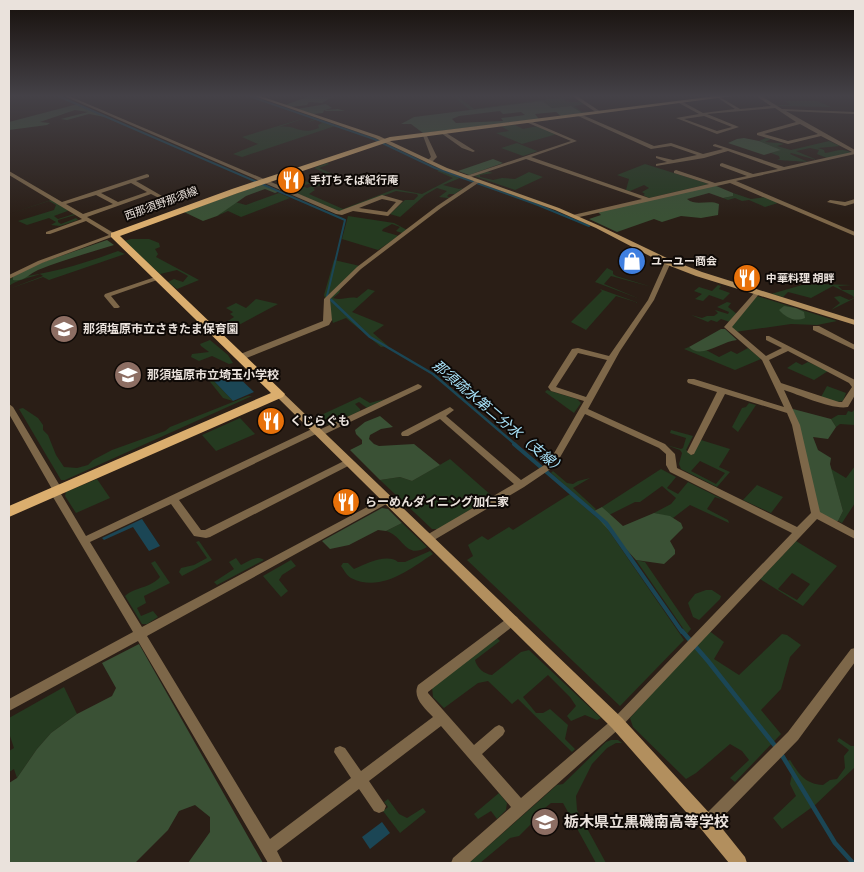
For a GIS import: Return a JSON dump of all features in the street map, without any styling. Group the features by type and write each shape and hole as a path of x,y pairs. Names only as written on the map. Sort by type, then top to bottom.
{"main road":[{"name":"西那須野那須線","path":"279,394 114,235 264,181 385,141 409,137"},
{"path":"9,512 279,394"}],"street":[{"path":"161,137 338,213 382,198 400,202 388,214 353,209"},
{"path":"373,137 466,177 575,216 668,262 699,274 855,323"},
{"path":"425,137 434,157 429,162"},
{"path":"449,137 464,148 473,151"},
{"path":"466,177 574,141 564,137"},
{"path":"628,137 653,148 671,144 704,156"},
{"path":"768,137 788,143 812,137"},
{"path":"827,137 855,153"},
{"path":"715,145 783,169"},
{"path":"658,165 728,150"},
{"path":"575,216 855,153"},
{"path":"524,157 649,200"},
{"path":"658,157 674,162"},
{"path":"722,165 752,176"},
{"path":"676,172 714,184"},
{"path":"9,173 114,235"},
{"path":"62,204 147,176"},
{"path":"241,358 326,323 328,320 327,299 359,268 478,181"},
{"path":"730,181 855,234"},
{"path":"131,182 159,196"},
{"path":"48,233 152,192"},
{"path":"97,193 118,204"},
{"path":"830,202 846,204 855,201"},
{"path":"9,277 32,265 114,235"},
{"path":"429,539 543,472 552,464 611,359 651,300 668,262"},
{"path":"116,307 107,294 158,278"},
{"path":"758,293 728,327 765,359 778,385 796,425 816,514 855,535"},
{"path":"816,328 855,348"},
{"path":"769,338 852,381 855,387 845,405 838,405 778,385"},
{"path":"847,343 855,339"},
{"path":"765,359 788,348"},
{"path":"588,400 554,390 552,387 575,351 578,350 611,359"},
{"path":"691,381 790,412"},
{"path":"84,541 418,386"},
{"path":"691,452 722,391"},
{"path":"279,394 616,722 707,823 739,863"},
{"path":"9,407 139,635 276,863"},
{"path":"405,434 450,410"},
{"path":"583,410 670,451 673,470 798,532"},
{"path":"440,416 521,485"},
{"path":"173,499 198,533 206,534 350,462"},
{"path":"9,705 387,500"},
{"path":"458,863 616,722 816,514"},
{"path":"513,620 422,689 422,695 520,807"},
{"path":"707,823 793,736 855,653"},
{"path":"268,849 442,718"},
{"path":"474,754 499,731"},
{"path":"340,752 379,806"}],"green space":[{"path":"242,137 303,137 242,157 233,154 258,144"},
{"path":"505,137 548,137 522,144"},
{"path":"763,137 771,139 765,142 784,144 777,146 791,150 829,141 840,146 818,148 824,150 825,153 842,150 851,153 827,158 817,154 819,150 810,148 796,151 817,160 791,153 808,162 777,160 780,159 779,156 771,153 780,150 759,141 766,138"},
{"path":"744,138 759,141 781,150 764,155 728,143"},
{"path":"517,143 538,151 523,156 501,148"},
{"path":"493,159 503,163 469,175 458,171"},
{"path":"329,164 319,168 341,178 313,188 315,190 309,194 343,209 395,189 422,194 453,178 437,171 439,170 460,178 443,185 459,189 463,188 455,194 449,194 447,196 450,198 448,198 439,197 447,191 437,188 425,195 400,217 390,214 405,200 414,200 418,196 417,194 396,191 341,212 289,190 293,188 292,186 305,181 311,183 303,186 307,188 332,179 329,177 322,180 325,173 314,168"},
{"path":"645,164 709,184 649,198 643,195 645,194 642,192 649,188 644,185 630,191 626,190 629,179 617,175"},
{"path":"486,171 493,173 480,175 480,177 493,180 502,178 515,179 529,172 543,177 515,190 474,176"},
{"path":"263,184 280,191 275,193 265,189 246,196 217,216 203,221 184,212"},
{"path":"714,185 733,193 733,196 723,198 709,193 687,199 699,203 711,202 719,204 718,215 701,218 681,216 662,222 654,219 617,232 589,219 601,215 598,212"},
{"path":"279,193 290,198 241,217 228,211 217,216 235,202 246,205"},
{"path":"733,193 751,199 766,197 778,203 765,207 749,200 742,201 735,198 728,200 723,198 733,196"},
{"path":"51,200 70,210 54,216 58,219 74,214 82,218 75,215 58,220 61,224 76,218 78,220 60,226 51,225 56,222 49,218 27,225 18,221 54,210 56,205 49,201 9,214"},
{"path":"348,216 394,223 407,230 402,233 396,231 400,227 392,224 383,229 382,231 399,236 378,250 342,239"},
{"path":"149,239 159,243 160,247 155,249 158,254 156,257 199,280 177,289 168,282 174,279 183,282 188,276 177,270 160,274 124,241"},
{"path":"107,240 114,245 47,266 20,280 13,280 13,277 32,266"},
{"path":"118,251 125,254 49,280 43,277 9,289 43,276 40,274 9,286 9,280 13,277 53,271"},
{"path":"334,260 360,266 343,283 339,293 333,298 357,298 368,289 375,291 352,312 384,325 373,333 388,346 381,347 346,318 333,323 324,295"},
{"path":"607,268 613,271 613,274 616,276 652,287 611,276 604,284 640,299 595,282"},
{"path":"718,285 721,286 719,289 730,293 723,300 709,295 703,301 695,299 702,294 694,291 699,287 712,291"},
{"path":"802,285 852,285 838,286 842,290 855,290 855,298 831,310 840,303 834,297 840,296 849,300 854,298 853,296 833,286 811,298 788,292 783,297 771,294"},
{"path":"600,289 639,303 616,296 586,330 571,322 602,291"},
{"path":"757,296 837,321 817,325 791,324 735,332 731,327"},
{"path":"256,299 278,304 222,334 213,325 232,324 228,321 234,317 230,314 233,312 226,308 236,303 246,308"},
{"path":"727,302 731,303 728,307 737,314 730,322 721,319 717,322 711,320 708,322 691,315 702,318 714,316 718,313 715,310 728,314 729,312 717,307"},
{"path":"784,306 796,308 804,312 805,318 798,320 788,317 779,310"},
{"path":"721,329 725,329 737,340 706,351 699,352 689,347"},
{"path":"210,340 228,355 233,363 229,364 212,356 199,361 191,357 192,354 209,352 200,344"},
{"path":"689,347 695,351 706,350 719,357 731,351 737,354 748,348 761,359 735,370 684,349"},
{"path":"796,362 802,365 808,362 828,371 814,380 787,368"},
{"path":"227,369 230,373 213,380 233,401 223,398 207,378"},
{"path":"827,386 846,393 843,401 837,402 821,397"},
{"path":"547,390 577,399 581,403 574,413 545,392"},
{"path":"252,396 65,480 61,480 19,409 23,408 38,418 64,467 77,468 88,465 93,460 112,450 165,431 170,427"},
{"path":"360,397 370,403 385,399 367,408 359,402 355,404 360,411 333,424 329,425 319,416"},
{"path":"749,403 756,405 738,432 732,427 742,408 746,407"},
{"path":"855,409 855,425 840,424 836,427 831,419 838,415 846,415 848,411 852,412"},
{"path":"791,410 831,419 836,427 828,439 813,437 818,450 831,458 830,464 843,511 838,521 835,522 819,514"},
{"path":"380,416 393,427 381,429 370,435 369,439 374,444 379,446 414,444 440,465 412,481 400,477 380,480 350,450 362,444 362,440 355,430 365,422"},
{"path":"240,418 255,434 216,451 202,435"},
{"path":"671,430 693,436 686,450 693,455 701,440 730,449 719,467 730,472 717,487 681,469 679,464 682,453 680,450 666,445 681,449 686,438 670,433","holes":["700,461 725,473 716,484 691,471"]},
{"path":"450,459 492,496 439,529 432,529 380,480 400,477 412,481"},
{"path":"855,466 855,503 842,523 838,521 843,511 831,469 846,478"},
{"path":"661,469 676,477 667,488 678,494 688,482 724,500 715,497 707,509 728,520 729,523 690,505 673,518 654,513 671,504 676,498 662,486 640,502 635,502 609,515 602,507"},
{"path":"553,471 567,483 573,484 590,478 573,488 596,509 594,511 551,473"},
{"path":"97,479 110,498 76,513 65,496 66,492"},
{"path":"757,485 783,497 771,513 743,500"},
{"path":"570,494 605,525 684,640 620,706 467,560 473,556 468,545 482,536 488,540 509,527 513,530"},
{"path":"602,507 623,526 654,513 670,516 681,523 683,528 670,541 675,554 664,564 636,560 592,512"},
{"path":"382,508 388,509 402,523 386,531 378,530 349,545 330,549 322,541"},
{"path":"402,523 427,547 414,551 405,546 397,537 386,531"},
{"path":"199,541 212,560 182,576 179,572 181,568 194,565 207,558 196,542"},
{"path":"796,541 837,566 803,606 760,579","holes":["792,573 810,584 797,600 778,589"]},
{"path":"430,551 433,554 405,572 384,581 373,583 362,582 350,577 341,566 343,563 348,563 354,569 382,559 405,562"},
{"path":"236,558 241,565 255,558 264,560 217,585 214,582 234,569 229,562"},
{"path":"291,560 296,566 282,575 279,580 288,591 281,597 263,576"},
{"path":"636,560 645,562 691,629 687,634"},
{"path":"155,561 170,583 144,596 146,603 137,608 141,616 153,611 158,617 147,624 142,624 125,596 156,581 160,577 151,563"},
{"path":"712,590 721,596 699,620 693,617 688,603 695,594"},
{"path":"708,630 724,642 714,659 739,675 782,634 787,635 801,645 790,657 781,689 761,710 781,734 735,782 730,778 749,760 742,751 730,744 696,773 686,779 633,727 630,718"},
{"path":"497,638 500,641 475,660 481,670 492,675 521,652 529,650 601,718 597,720 585,715 571,721 567,716 576,706 570,697 548,675 523,697 536,713 543,713 550,709 568,725 565,739 575,749 572,752 518,699 512,704 488,681 478,683 444,708 433,697 432,687"},
{"path":"139,644 263,863 188,863 210,832 210,817 195,805 179,811 168,830 135,863 9,863 9,783 17,778 37,749 51,733 77,714 112,696 116,688 102,663"},
{"path":"64,687 77,714 51,733 37,749 17,778 14,769 9,772 9,751 14,748 9,733 9,718"},
{"path":"839,738 851,746 855,746 855,767 815,805 782,829 773,818 796,796 790,784 792,774 784,762 790,760 800,774 812,783 823,785 830,780 837,779 845,768 844,756 849,750 837,741"},
{"path":"618,740 622,743 616,743 607,748 592,764 576,796 577,810 606,863 596,863 563,803 551,803 534,817 532,823 519,836 510,838 480,863 469,863 557,785 563,784 606,742"},
{"path":"499,793 507,803 506,810 497,819 491,811 478,819 474,814"},
{"path":"388,799 399,814 407,818 423,808 426,812 400,833 383,811 388,807 384,802"}],"water":[{"path":"233,372 254,392 233,401 213,380"},
{"path":"142,519 160,546 149,551 133,527 104,540 102,538"},
{"path":"382,822 390,833 370,849 362,837"}],"waterway":[{"name":"那須疏水第二分水（支線）","path":"152,137 345,220 327,296 329,298"},
{"name":"那須疏水第二分水（支線）","path":"367,137 435,168 538,205 589,226"},
{"name":"那須疏水第二分水（支線）","path":"329,298 370,337 433,374 516,445"},
{"name":"那須疏水第二分水（支線）","path":"514,444 606,523 682,632"},
{"name":"那須疏水第二分水（支線）","path":"682,631 776,747"},
{"name":"那須疏水第二分水（支線）","path":"780,752 835,843 853,863"}],"place":[{"name":"手打ちそば紀行庵","path":"291,180"},
{"name":"ユーユー商会","path":"632,261"},
{"name":"中華料理 胡畔","path":"747,278"},
{"name":"那須塩原市立さきたま保育園","path":"64,329"},
{"name":"那須塩原市立埼玉小学校","path":"128,375"},
{"name":"くじらぐも","path":"271,421"},
{"name":"らーめんダイニング加仁家","path":"346,502"},
{"name":"栃木県立黒磯南高等学校","path":"545,822"}]}
